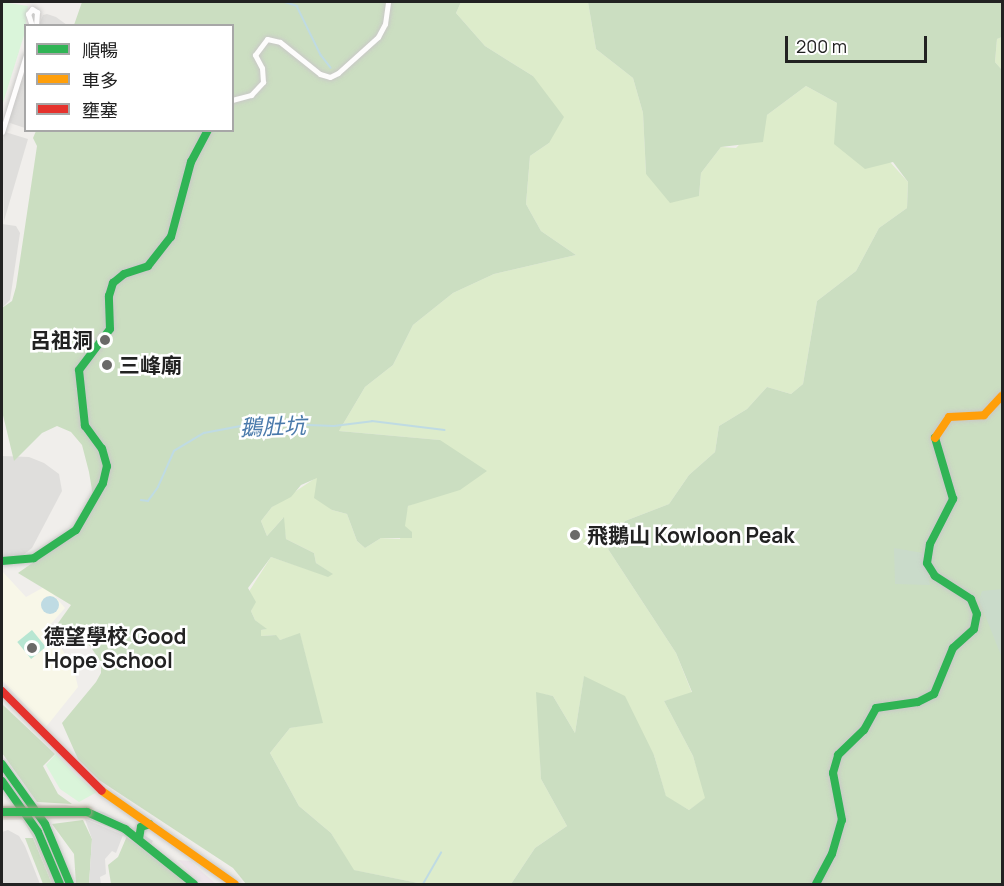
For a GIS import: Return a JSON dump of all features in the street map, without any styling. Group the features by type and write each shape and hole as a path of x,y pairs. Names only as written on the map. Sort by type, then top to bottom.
{"street":[{"path":"234,98 251,95 262,82 255,55 261,42 272,39 280,42 320,74 330,77 378,37 385,24 388,2"},
{"path":"2,132 24,61"},
{"path":"2,561 34,558 76,530 103,483 107,466 102,449 85,426 79,370 110,329 109,296 113,283 124,274 148,267 171,237 187,188 191,162 207,132"},
{"path":"816,885 829,861 842,820 833,773 838,755 859,737 879,706 918,702 934,694 953,648 974,629 977,614 971,599 935,576 927,563 930,544 953,499 946,470 933,443 938,428 949,417 984,416 1002,396"},
{"path":"2,691 89,780 147,824 235,885"},
{"path":"2,764 48,830 70,885"},
{"path":"2,781 39,832 60,885"},
{"path":"2,812 87,812 139,838 194,885"},
{"path":"139,838 147,824"}],"shaded area":[{"path":"43,15 56,17 66,24 39,24"},
{"path":"24,73 24,128 7,122"},
{"path":"5,132 28,139 4,221 2,143"},
{"path":"2,224 16,226 20,233 10,300 2,308"},
{"path":"2,456 29,457 44,463 59,474 62,491 32,548 22,556 8,559 2,557"},
{"name":"德望學校 Good Hope School","path":"2,571 26,597 46,586 65,608 49,626 74,670 78,687 46,727 2,680"},
{"path":"2,785 31,824 56,884 52,884 33,837"},
{"path":"85,819 123,835 116,853 112,851 105,859 106,874 100,877 101,884 89,884 92,839"},
{"path":"8,830 19,836 25,846 40,884 2,884 2,832"},
{"path":"178,860 190,861 216,884 203,884"}],"green space":[{"path":"2,2 28,6 24,35 2,106"},
{"path":"82,2 461,2 456,13 485,46 533,76 564,117 549,143 530,156 526,204 541,231 576,255 494,274 453,293 413,325 393,365 365,387 339,431 440,440 487,471 460,490 408,506 405,526 412,532 412,538 381,538 365,548 357,541 347,514 332,510 314,498 317,478 301,485 291,497 272,507 261,521 267,536 284,517 286,539 314,553 316,563 333,574 328,577 271,557 248,588 256,602 251,611 255,620 267,629 261,630 261,636 276,635 280,640 300,633 323,723 290,728 270,753 299,806 331,833 354,870 423,884 246,884 233,868 99,780 78,759 62,723 96,682 101,673 101,662 90,646 56,626 71,605 18,573 81,529 94,502 89,472 82,445 71,432 57,426 42,433 14,461 2,411 2,308 12,301 16,287 37,146 33,138 36,132 234,132 234,24 74,24"},
{"path":"461,2 588,2 596,49 633,78 643,113 646,174 699,196 701,173 721,147 736,148 767,115 806,86 837,103 908,182 907,208 879,228 856,271 817,301 803,384 791,394 767,387 747,409 719,426 715,452 689,475 669,504 625,521 608,549 676,653 692,693 664,701 693,756 706,798 689,810 666,797 654,755 584,677 575,733 553,696 537,693 541,779 567,826 535,848 511,884 423,884 353,870 331,833 299,806 270,753 290,728 322,722 300,634 280,640 275,635 261,636 261,630 266,629 255,620 251,611 255,602 248,593 271,557 328,576 332,574 316,563 314,553 286,539 283,518 267,536 261,521 272,507 317,477 332,510 347,514 357,541 365,548 381,538 400,539 408,506 430,497 440,440 339,431 365,387 393,365 413,325 453,293 494,274 576,255 541,231 526,204 530,156 549,143 533,76 485,46 456,13"},
{"path":"588,2 1002,2 1002,37 997,39 995,62 1002,70 1002,884 511,884 535,848 567,826 541,779 536,692 553,696 575,733 584,676 625,696 654,755 666,796 689,810 705,798 693,756 664,701 692,692 676,653 608,549 625,521 669,504 689,475 715,452 719,426 747,409 767,387 791,394 803,384 817,301 856,271 879,228 907,208 908,182 893,162 865,169 834,144 837,103 806,86 767,115 763,142 721,147 701,173 699,196 670,203 646,174 643,113 633,78 596,49"},
{"path":"1002,37 1002,70 995,62 997,39"},
{"path":"894,548 923,553 930,585 895,584"},
{"path":"1002,589 1002,658 979,600 982,591"},
{"path":"32,630 46,647 31,659 17,642"},
{"path":"2,704 55,754 43,766 58,794 72,804 37,802 2,753"},
{"path":"56,754 77,776 97,792 79,802 60,789 46,765"},
{"path":"83,820 92,839 89,884 76,884 74,854 52,824"},
{"path":"127,836 160,860 187,884 111,884 108,865 118,857"},
{"path":"25,838 33,838 52,884 43,884"}],"water":[{"path":"50,596 56,599 59,605 56,611 50,614 44,611 41,605 44,599"}],"pier":[{"path":"66,805 103,812 134,828 139,820 149,828 144,835 153,841 147,851 114,829 83,818 2,820 2,806"}],"waterway":[{"path":"285,2 297,6 321,55 331,68"},
{"name":"鵝肚坑","path":"141,500 148,501 158,487 174,451 204,433 257,423 334,426 372,421 444,430"},
{"path":"423,884 441,853"}],"traffic: fast":[{"path":"2,561 34,558 76,530 103,483 107,466 102,449 85,426 79,370 110,329 109,296 113,283 124,274 148,266 171,237 191,162 207,132"},
{"path":"816,884 832,854 842,820 833,773 838,755 864,730 876,708 918,702 934,694 953,648 974,629 977,614 971,599 935,576 927,563 930,544 953,499 935,438"},
{"path":"2,764 45,824 70,884"},
{"path":"2,781 38,832 60,884"},
{"path":"2,812 87,812"},
{"path":"87,812 125,829 194,884"},
{"path":"139,839 141,827 150,824"}],"traffic: slow":[{"path":"935,438 949,417 984,415 1002,396"},
{"path":"102,791 235,884"}],"traffic: jam":[{"path":"2,691 102,791"}],"place":[{"name":"呂祖洞","path":"105,340"},
{"name":"三峰廟","path":"107,365"},
{"name":"飛鵝山 Kowloon Peak","path":"575,535"},
{"name":"德望學校 Good Hope School","path":"32,648"}]}
